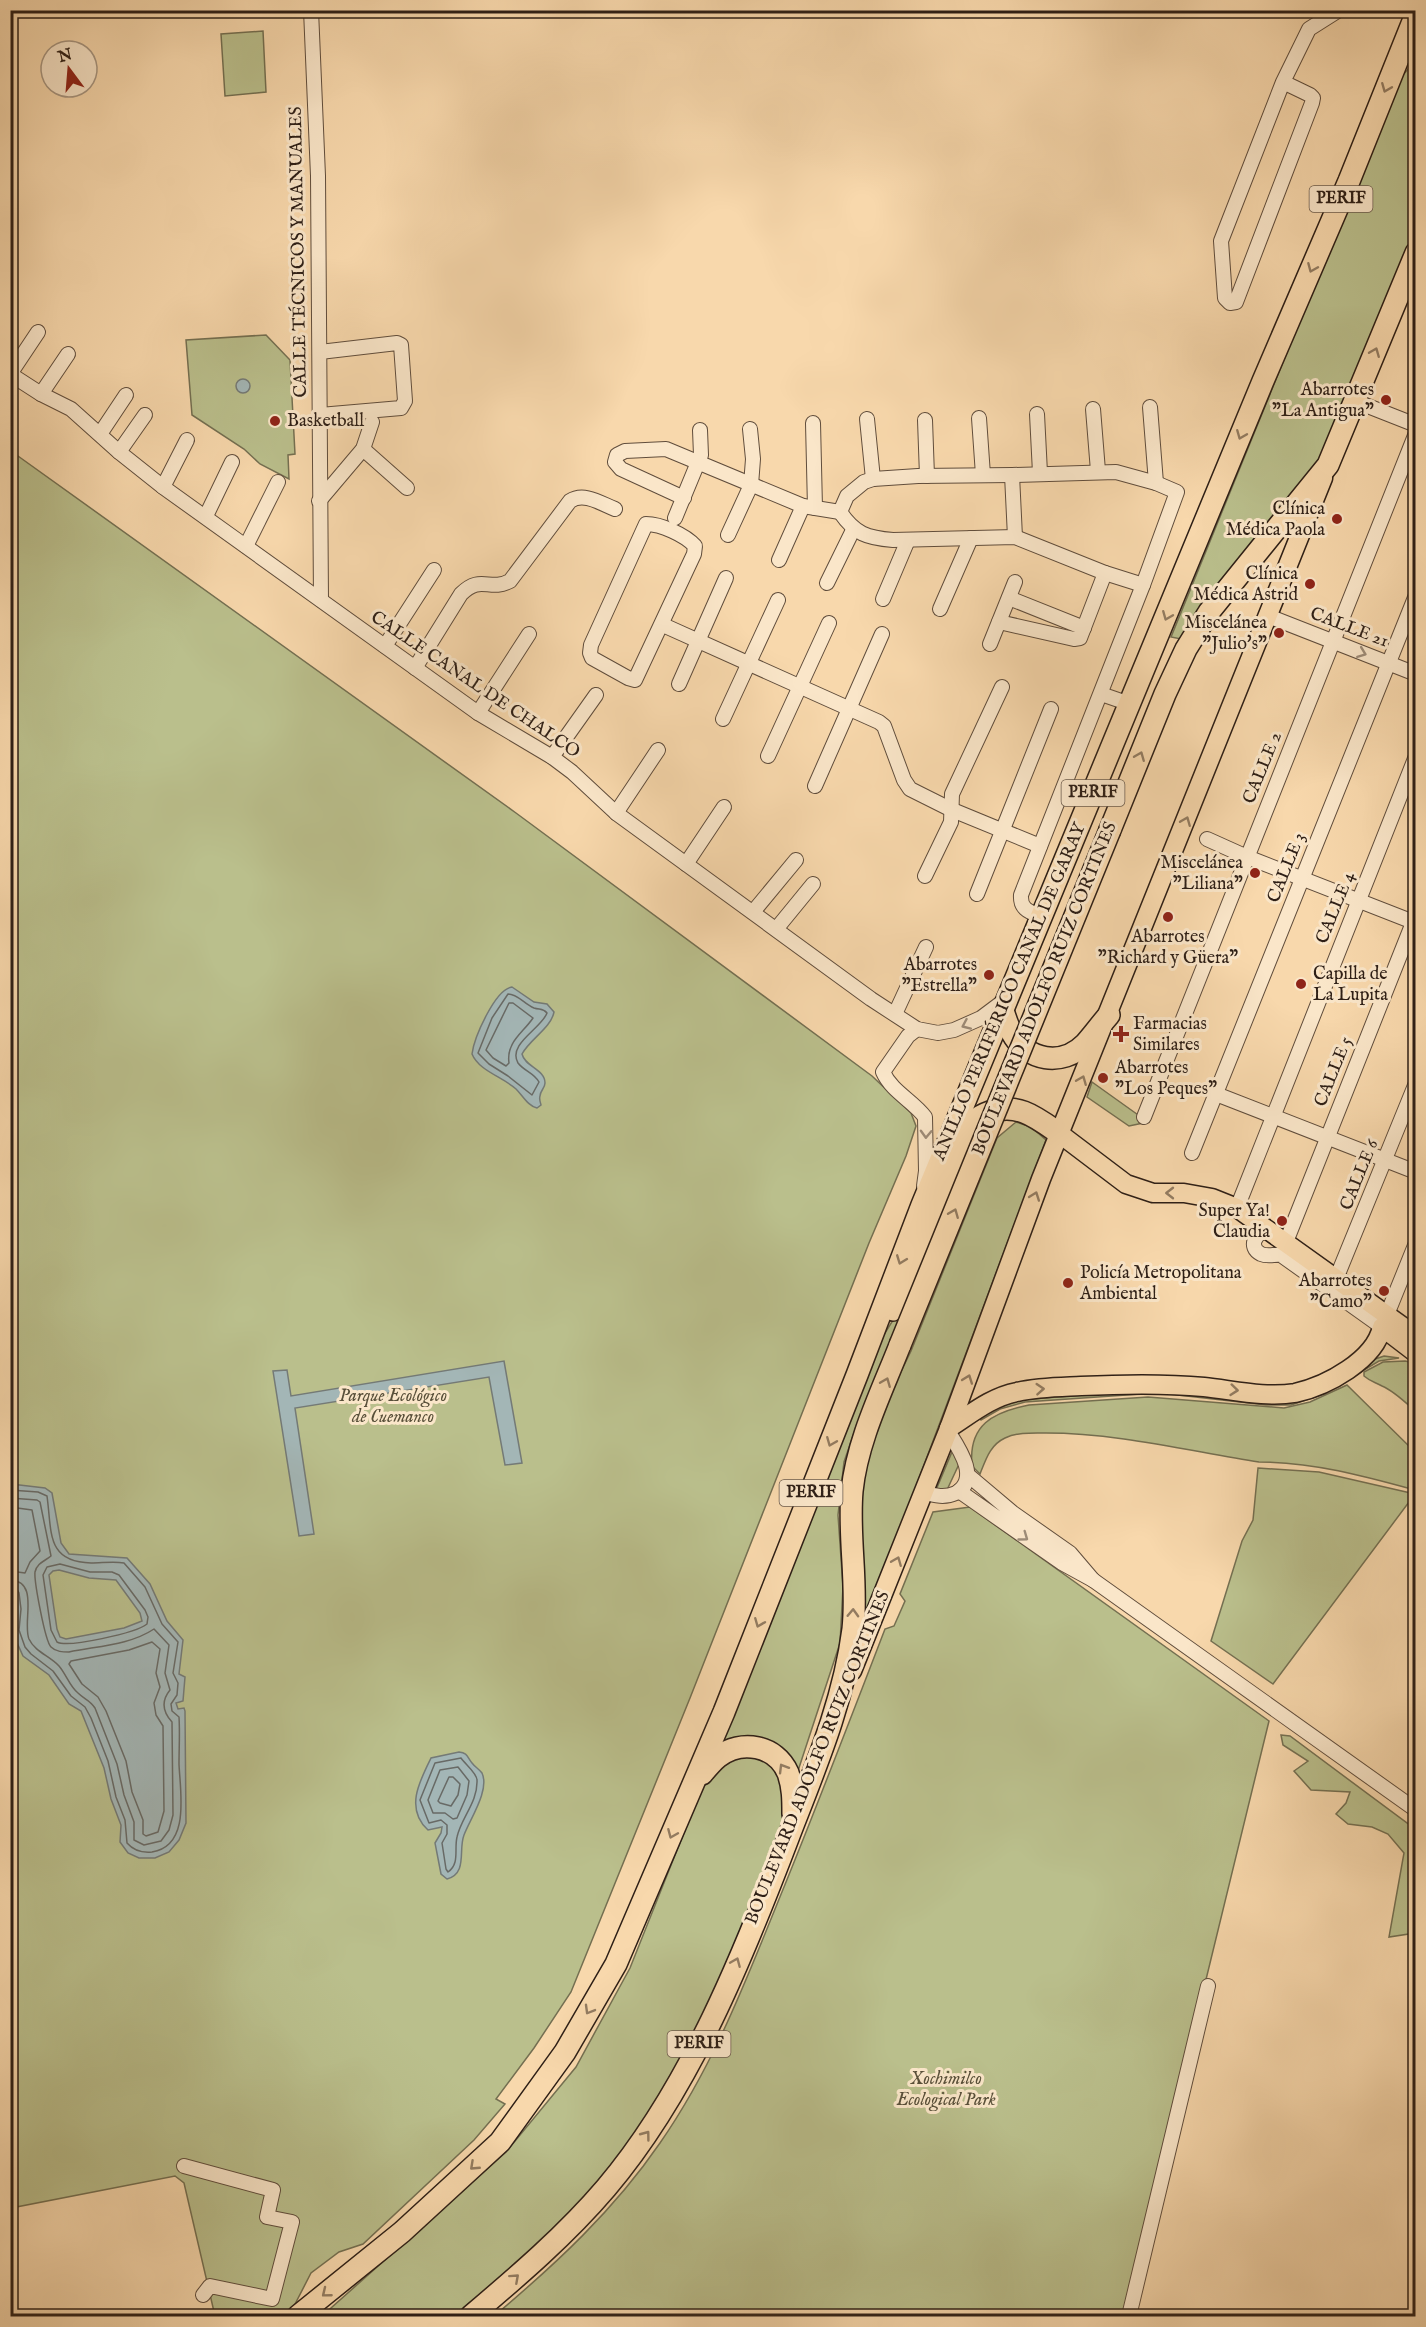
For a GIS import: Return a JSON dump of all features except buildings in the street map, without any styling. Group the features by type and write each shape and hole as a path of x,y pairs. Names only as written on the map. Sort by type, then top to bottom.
{"highway":[{"name":"ANILLO PERIFÉRICO CANAL DE GARAY","path":"922,1205 1130,704 1407,51 1416,14"},
{"name":"PERIF","path":"1328,465 1416,253"},
{"name":"BOULEVARD ADOLFO RUIZ CORTINES","path":"471,2316 521,2273 606,2188 658,2118 688,2068 702,2038 735,1966 794,1824 836,1712 853,1628 854,1481 857,1462 874,1410 1165,694 1186,649 1209,612 1328,465"},
{"path":"1006,1004 1013,1035 1030,1053 1042,1058 1057,1059 1071,1054 1083,1046 1109,1015"},
{"path":"857,1376 913,1275 964,1139 973,1122 983,1114 1000,1108 1016,1108 1031,1113 1060,1134"},
{"name":"PERIF","path":"298,2316 402,2232 500,2142 565,2052 616,1965 696,1780 857,1376 922,1205"},
{"path":"696,1780 718,1757 725,1753 748,1746 761,1748 782,1762 787,1772 793,1790 794,1824"}],"main road":[{"name":"PERIF","path":"1060,1134 1328,465"},
{"path":"1060,1134 1126,1184 1153,1193 1184,1193 1212,1198 1236,1208 1336,1279 1416,1353"},
{"name":"BOULEVARD ADOLFO RUIZ CORTINES","path":"836,1712 949,1430 1060,1134"},
{"path":"949,1430 991,1401 1015,1392 1029,1390 1167,1384 1278,1394 1310,1389 1330,1380 1364,1357 1376,1343 1384,1321"},
{"path":"1384,1321 1416,1336"},
{"path":"1364,1357 1396,1350 1416,1353"}],"street":[{"name":"CALLE TÉCNICOS Y MANUALES","path":"310,10 318,176 321,600"},
{"path":"1282,82 1310,95 1312,103 1236,302 1230,303 1225,298 1221,241 1282,82 1310,29 1339,10"},
{"path":"10,374 38,332"},
{"path":"320,352 397,343 402,345 405,401 401,408 320,415"},
{"path":"41,393 68,354"},
{"name":"CALLE CANAL DE CHALCO","path":"10,374 71,409 163,487 478,713 552,757 572,772 616,813 895,1014 912,1033"},
{"path":"100,434 126,395"},
{"path":"1355,401 1416,425"},
{"path":"1150,407 1156,483"},
{"path":"1094,409 1098,471"},
{"path":"1037,414 1040,473"},
{"path":"119,452 145,415"},
{"path":"979,418 982,475"},
{"path":"867,419 873,479"},
{"path":"925,420 927,476"},
{"path":"319,501 363,449 372,422"},
{"path":"779,560 809,507 813,423"},
{"path":"728,535 751,485 753,459 750,429"},
{"path":"675,518 698,463 702,447 700,430"},
{"name":"CALLE 2","path":"1144,1117 1416,433"},
{"path":"163,487 188,440"},
{"path":"363,449 407,488"},
{"path":"684,498 621,469 615,462 617,455 625,451 666,449 809,507 840,512 853,530 876,538 908,540 1015,537 1105,573 1143,585"},
{"path":"206,516 232,462"},
{"path":"840,512 847,496 855,488 873,479 1116,471 1177,492 1101,694 1021,896 1020,903 1023,908 1042,917"},
{"path":"1012,475 1015,537"},
{"path":"246,546 278,482"},
{"path":"415,668 460,594 470,585 480,583 504,585 510,581 570,501 576,497 583,497 615,509"},
{"path":"646,524 653,524 689,539 695,546 694,554 663,625 635,680 592,658 591,645 646,524"},
{"path":"827,583 853,530"},
{"path":"940,609 971,538"},
{"path":"883,599 908,540"},
{"path":"385,646 434,570"},
{"path":"999,622 1074,639 1080,638 1105,573"},
{"path":"679,684 726,578"},
{"path":"990,644 1015,582"},
{"name":"CALLE 3","path":"1192,1153 1416,595"},
{"path":"1009,598 1084,628"},
{"path":"723,719 778,600"},
{"name":"CALLE 21","path":"1268,616 1416,674"},
{"path":"768,756 829,623"},
{"path":"663,625 876,720 884,726 904,780 910,789 950,809 1040,846"},
{"path":"478,713 529,634"},
{"path":"815,786 882,634"},
{"path":"925,876 951,822 952,794 1002,687"},
{"path":"1101,694 1130,704"},
{"path":"552,757 596,695"},
{"path":"977,894 1051,709"},
{"path":"616,813 658,750"},
{"name":"CALLE 4","path":"1236,1208 1416,756"},
{"path":"686,864 724,807"},
{"path":"1207,839 1302,879 1415,920"},
{"path":"753,912 796,860"},
{"path":"777,928 813,884"},
{"name":"CALLE 5","path":"1286,1242 1415,920"},
{"path":"895,1014 926,947"},
{"path":"922,1205 926,1171 925,1117 900,1095 883,1072 912,1033 938,1033 954,1030 1006,1004"},
{"name":"CALLE 6","path":"1336,1279 1416,1083"},
{"path":"1216,1094 1416,1172"},
{"path":"1268,1230 1259,1233 1255,1240 1255,1248 1259,1253 1267,1256 1281,1255 1384,1321 1416,1243"},
{"path":"949,1430 963,1456 968,1475 1010,1518 1062,1563 1093,1580 1416,1810"},
{"path":"924,1492 938,1497 959,1491 968,1475"},
{"path":"959,1491 1010,1518"},
{"path":"1129,2316 1208,1986"},
{"path":"184,2166 273,2190 267,2217 292,2222 272,2299 210,2286 203,2295"}],"green space":[{"path":"263,31 266,92 225,96 221,34"},
{"path":"1415,62 1415,247 1330,470 1181,639 1171,637 1398,80"},
{"path":"266,335 290,360 295,454 288,455 289,479 260,464 244,449 192,415 186,340"},
{"name":"Parque Ecológico de Cuemanco","path":"11,451 516,813 872,1076 911,1113 916,1126 906,1156 869,1243 690,1698 571,1992 534,2048 496,2099 505,2104 474,2140 363,2244 339,2252 311,2273 293,2308 283,2316 215,2316 184,2183 175,2176 11,2208"},
{"path":"1092,1082 1148,1122 1129,1126 1087,1097"},
{"path":"1016,1122 1031,1127 1046,1140 864,1625 857,1545 860,1473 879,1417 911,1351 997,1138"},
{"path":"908,1296 844,1462 838,1515 843,1587 840,1643 794,1783 789,1766 716,1745 875,1349"},
{"path":"1384,1356 1399,1358 1379,1361 1324,1394 1291,1405 1266,1405 1169,1394 1141,1394 1025,1402 1000,1409 981,1420 979,1417 995,1408 1020,1400 1144,1390 1255,1400"},
{"path":"1383,1362 1415,1363 1415,1411 1391,1391 1364,1376 1364,1372"},
{"path":"1347,1385 1415,1452 1415,1490 1319,1467 1259,1462 1153,1443 1073,1434 1030,1433 1010,1436 1000,1441 992,1449 980,1474 972,1466 974,1440 986,1423 1004,1412 1029,1405 1148,1397 1284,1408 1310,1402"},
{"path":"954,1447 960,1462 946,1492 936,1490"},
{"path":"1258,1468 1319,1472 1415,1494 1273,1684 1211,1641 1242,1541 1253,1520"},
{"name":"Xochimilco Ecological Park","path":"970,1507 1269,1721 1124,2316 494,2316 562,2256 604,2213 642,2168 680,2113 714,2050 743,1986 885,1629 894,1626 905,1601 900,1594 933,1512"},
{"path":"1281,1735 1290,1736 1415,1829 1415,1933 1389,1937 1404,1853 1388,1834 1372,1827 1348,1824 1336,1814 1346,1803 1350,1792 1311,1790 1294,1771 1308,1761 1283,1745"},
{"path":"747,1754 783,1769 786,1826 682,2073 600,2189 462,2316 322,2316 506,2152 576,2067 630,1968 703,1785 719,1764"}],"water":[{"path":"243,379 248,381 250,386 248,391 243,393 238,391 236,386 238,381"},
{"path":"512,987 534,1002 547,1004 554,1012 549,1023 522,1054 544,1078 545,1085 540,1097 541,1105 537,1108 528,1103 511,1085 480,1065 472,1054 486,1015 499,996"},
{"path":"504,1361 522,1463 505,1465 489,1377 295,1408 314,1534 299,1536 273,1371 287,1370 291,1396"},
{"path":"11,1484 45,1488 52,1493 61,1543 69,1554 127,1558 150,1584 167,1621 183,1640 179,1674 185,1677 183,1701 176,1703 178,1709 184,1708 185,1711 186,1823 179,1840 169,1852 155,1858 139,1858 128,1853 120,1842 121,1825 111,1799 104,1768 81,1711 69,1704 49,1675 23,1656 14,1636 15,1609 10,1581","holes":["59,1570 89,1578 116,1580 140,1613 142,1621 124,1628 66,1639 60,1637 49,1575"]},
{"path":"459,1752 466,1754 482,1773 484,1780 481,1796 462,1841 458,1872 447,1879 441,1874 435,1843 442,1827 428,1830 421,1822 417,1813 416,1795 431,1758"}],"place":[{"name":"Abarrotes \"La Antigua\"","path":"1386,400"},
{"name":"Basketball","path":"275,421"},
{"name":"Clínica Médica Paola","path":"1337,519"},
{"name":"Clínica Médica Astrid","path":"1310,584"},
{"name":"Miscelánea \"Julio's\"","path":"1279,633"},
{"name":"Miscelánea \"Liliana\"","path":"1255,873"},
{"name":"Abarrotes \"Richard y Güera\"","path":"1168,917"},
{"name":"Abarrotes \"Estrella\"","path":"989,975"},
{"name":"Capilla de La Lupita","path":"1301,984"},
{"name":"Farmacias Similares","path":"1121,1034"},
{"name":"Abarrotes \"Los Peques\"","path":"1103,1078"},
{"name":"Super Ya! Claudia","path":"1282,1221"},
{"name":"Policía Metropolitana Ambiental","path":"1068,1283"},
{"name":"Abarrotes \"Camo\"","path":"1384,1291"}]}
